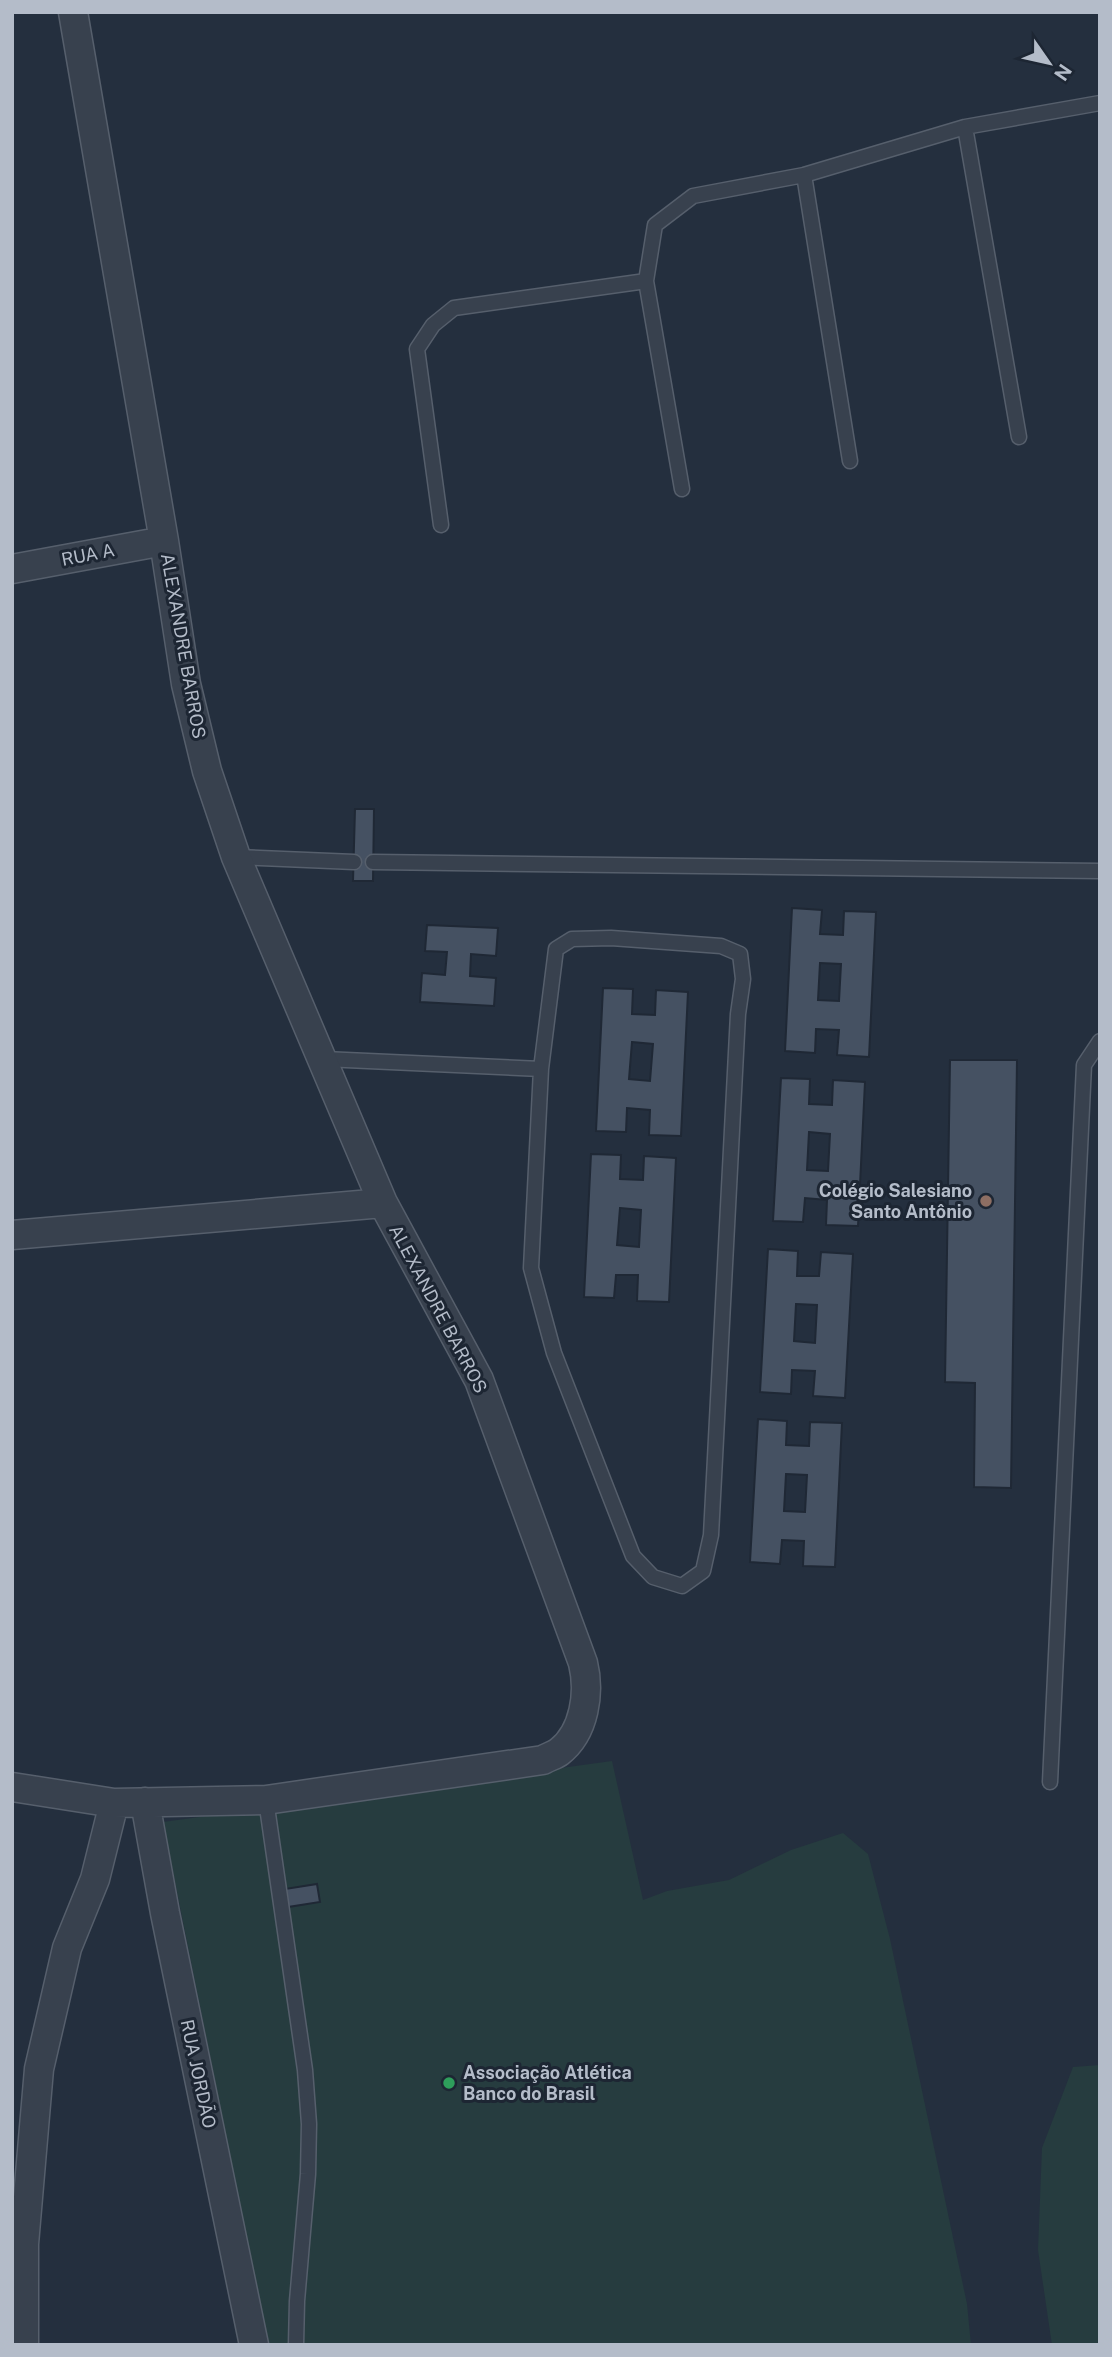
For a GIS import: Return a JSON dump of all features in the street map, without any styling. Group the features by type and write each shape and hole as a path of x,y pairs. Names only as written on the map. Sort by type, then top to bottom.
{"street":[{"name":"ALEXANDRE BARROS","path":"12,1787 114,1803 266,1800 543,1760 559,1752 571,1737 580,1719 587,1681 583,1663 479,1380 383,1203 236,857 207,771 186,684 73,12"},
{"name":"RUA A","path":"12,569 164,541"},
{"path":"12,1236 383,1203"},
{"name":"RUA JORDÃO","path":"145,1802 165,1913 254,2345"},
{"path":"24,2345 24,2244 39,2069 67,1948 95,1880 114,1803"}],"lane":[{"path":"682,489 646,281 655,225 693,196 804,175 965,127 1100,103"},
{"path":"965,127 1019,437"},
{"path":"804,175 850,461"},
{"path":"441,525 417,349 433,325 454,308 646,281"},
{"path":"236,857 354,862"},
{"path":"373,862 1100,872"},
{"path":"611,938 721,946 740,954 743,979 738,1014 711,1535 703,1571 682,1586 653,1577 632,1556 554,1353 531,1268 541,1069 556,949 572,939 611,938"},
{"path":"1050,1782 1084,1065 1100,1041"},
{"path":"324,1059 541,1069"},
{"path":"266,1800 305,2070 309,2124 296,2345"}],"green space":[{"name":"Associação Atlética Banco do Brasil","path":"612,1761 643,1900 667,1891 729,1880 791,1850 843,1833 868,1854 890,1939 967,2304 971,2345 268,2345 163,1822"},
{"path":"1100,2065 1100,2345 1052,2345 1038,2250 1042,2148 1073,2067"}],"building":[{"path":"355,809 374,809 373,881 353,881"},
{"path":"792,908 822,910 820,934 843,935 844,911 876,912 869,1057 837,1055 839,1030 816,1029 815,1053 785,1051","holes":["820,963 841,964 839,1001 818,1000"]},
{"path":"427,925 498,928 496,956 471,954 470,976 496,978 494,1006 420,1002 422,973 445,975 447,952 425,951"},
{"path":"603,988 633,989 632,1014 655,1015 656,990 688,992 681,1136 649,1135 650,1110 627,1108 626,1132 596,1131","holes":["632,1042 653,1044 650,1081 629,1079"]},
{"path":"950,1060 1017,1060 1011,1488 974,1487 975,1383 945,1382"},
{"path":"781,1078 810,1079 809,1104 832,1105 833,1080 865,1082 858,1226 826,1225 827,1200 805,1198 803,1222 773,1221","holes":["809,1132 830,1134 828,1171 807,1170"]},
{"path":"591,1154 621,1155 620,1179 643,1180 644,1156 676,1158 669,1302 637,1301 638,1275 616,1275 614,1298 584,1297","holes":["620,1208 641,1210 639,1247 617,1245"]},
{"path":"768,1249 798,1251 797,1276 819,1276 821,1252 853,1254 845,1398 813,1396 815,1371 792,1370 791,1394 760,1392","holes":["796,1304 817,1305 815,1343 794,1341"]},
{"path":"758,1419 787,1421 786,1445 809,1446 810,1422 842,1423 835,1567 803,1566 804,1541 782,1540 780,1564 750,1562","holes":["786,1474 807,1475 805,1512 784,1511"]},
{"path":"317,1884 320,1902 288,1907 285,1889"}],"place":[{"name":"Colégio Salesiano Santo Antônio","path":"986,1201"},
{"name":"Associação Atlética Banco do Brasil","path":"449,2083"}]}
